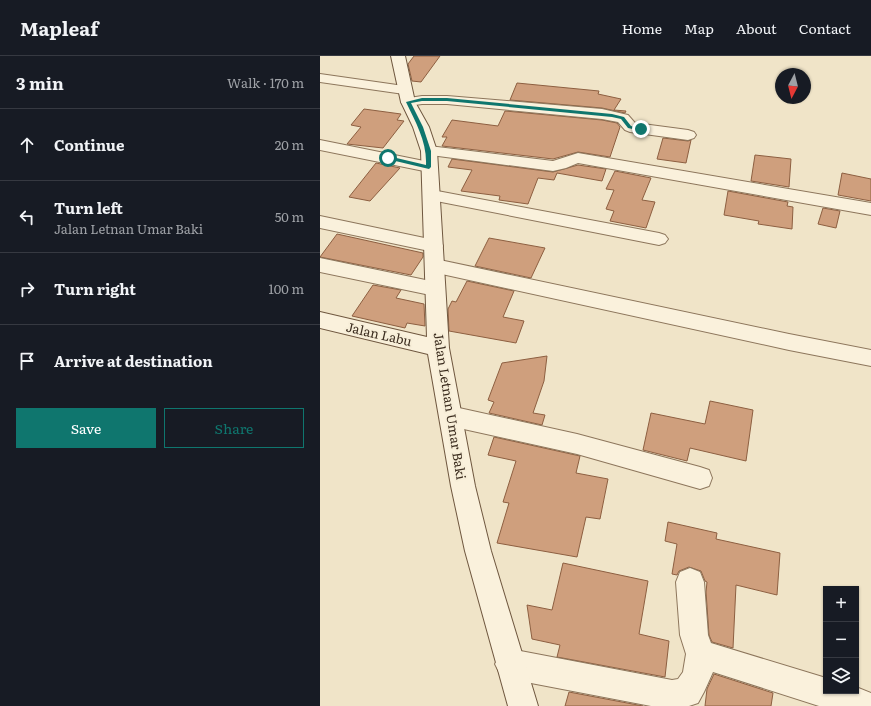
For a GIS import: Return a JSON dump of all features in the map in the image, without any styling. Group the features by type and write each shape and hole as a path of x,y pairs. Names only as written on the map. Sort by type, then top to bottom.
{"street":[{"name":"Jalan Letnan Umar Baki","path":"398,56 406,96 421,127 429,159 432,195 438,348 463,486 476,544 523,706"},
{"path":"320,78 362,85 422,100 447,100 602,114 623,118 630,127 688,135"},
{"path":"320,145 388,158 553,166 561,165 572,159 578,158 871,209"},
{"path":"432,195 659,239"},
{"path":"320,222 434,256 789,342 871,358"},
{"path":"320,265 435,289"},
{"name":"Jalan Labu","path":"320,320 438,348"},
{"path":"450,416 577,444 700,478"},
{"path":"510,664 672,695 679,695 687,692 694,682 698,672 700,654 694,635 690,582"},
{"path":"700,654 867,706"}],"building":[{"path":"414,56 440,56 421,82 412,81 408,64"},
{"path":"517,83 599,91 598,94 621,99 614,110 626,111 625,113 602,108 510,100"},
{"path":"364,109 401,114 397,120 404,121 383,148 347,144 361,127 351,125"},
{"path":"505,111 602,120 617,123 620,127 610,157 578,152 553,159 442,146 447,137 442,137 452,120 498,126"},
{"path":"663,138 688,141 691,140 686,163 657,159"},
{"path":"755,155 791,159 789,187 751,181"},
{"path":"452,159 553,172 578,165 606,169 602,181 557,173 554,180 538,178 528,204 499,200 500,196 461,191 472,170 448,167"},
{"path":"376,163 400,168 370,201 349,197"},
{"path":"615,171 651,178 642,200 655,202 646,228 610,221 614,211 606,209 614,190 606,189"},
{"path":"842,173 871,179 871,201 838,195"},
{"path":"728,191 788,202 787,206 793,207 792,229 758,224 759,221 724,215"},
{"path":"823,208 840,211 836,228 818,224"},
{"path":"337,234 423,253 423,257 411,275 320,257"},
{"path":"489,238 545,248 531,278 475,266"},
{"path":"467,281 514,291 503,317 524,321 516,343 449,331 448,309 452,301 456,302"},
{"path":"373,285 401,290 396,298 424,304 425,326 407,323 405,328 352,316"},
{"path":"547,356 544,381 533,413 545,415 542,425 489,413 494,402 488,400 502,363"},
{"path":"710,401 753,410 746,461 690,448 687,461 643,450 651,413 705,424"},
{"path":"494,437 580,456 576,473 608,479 600,519 586,517 577,557 497,543 509,503 503,502 516,461 488,455"},
{"path":"668,522 717,533 716,539 780,553 777,595 736,585 733,648 712,642 709,635 706,592 707,582 705,581 701,571 689,567 679,571 677,575 672,574 677,544 665,541"},
{"path":"563,563 648,581 639,634 669,641 665,677 557,657 560,645 532,639 527,605 552,610"},
{"path":"714,674 773,693 771,706 705,706 707,689"},
{"path":"569,692 643,706 565,706"}],"route":[{"path":"388,158 429,167 429,151 421,127 408,102 422,100 447,100 612,115 623,118 630,127 641,129"}]}
